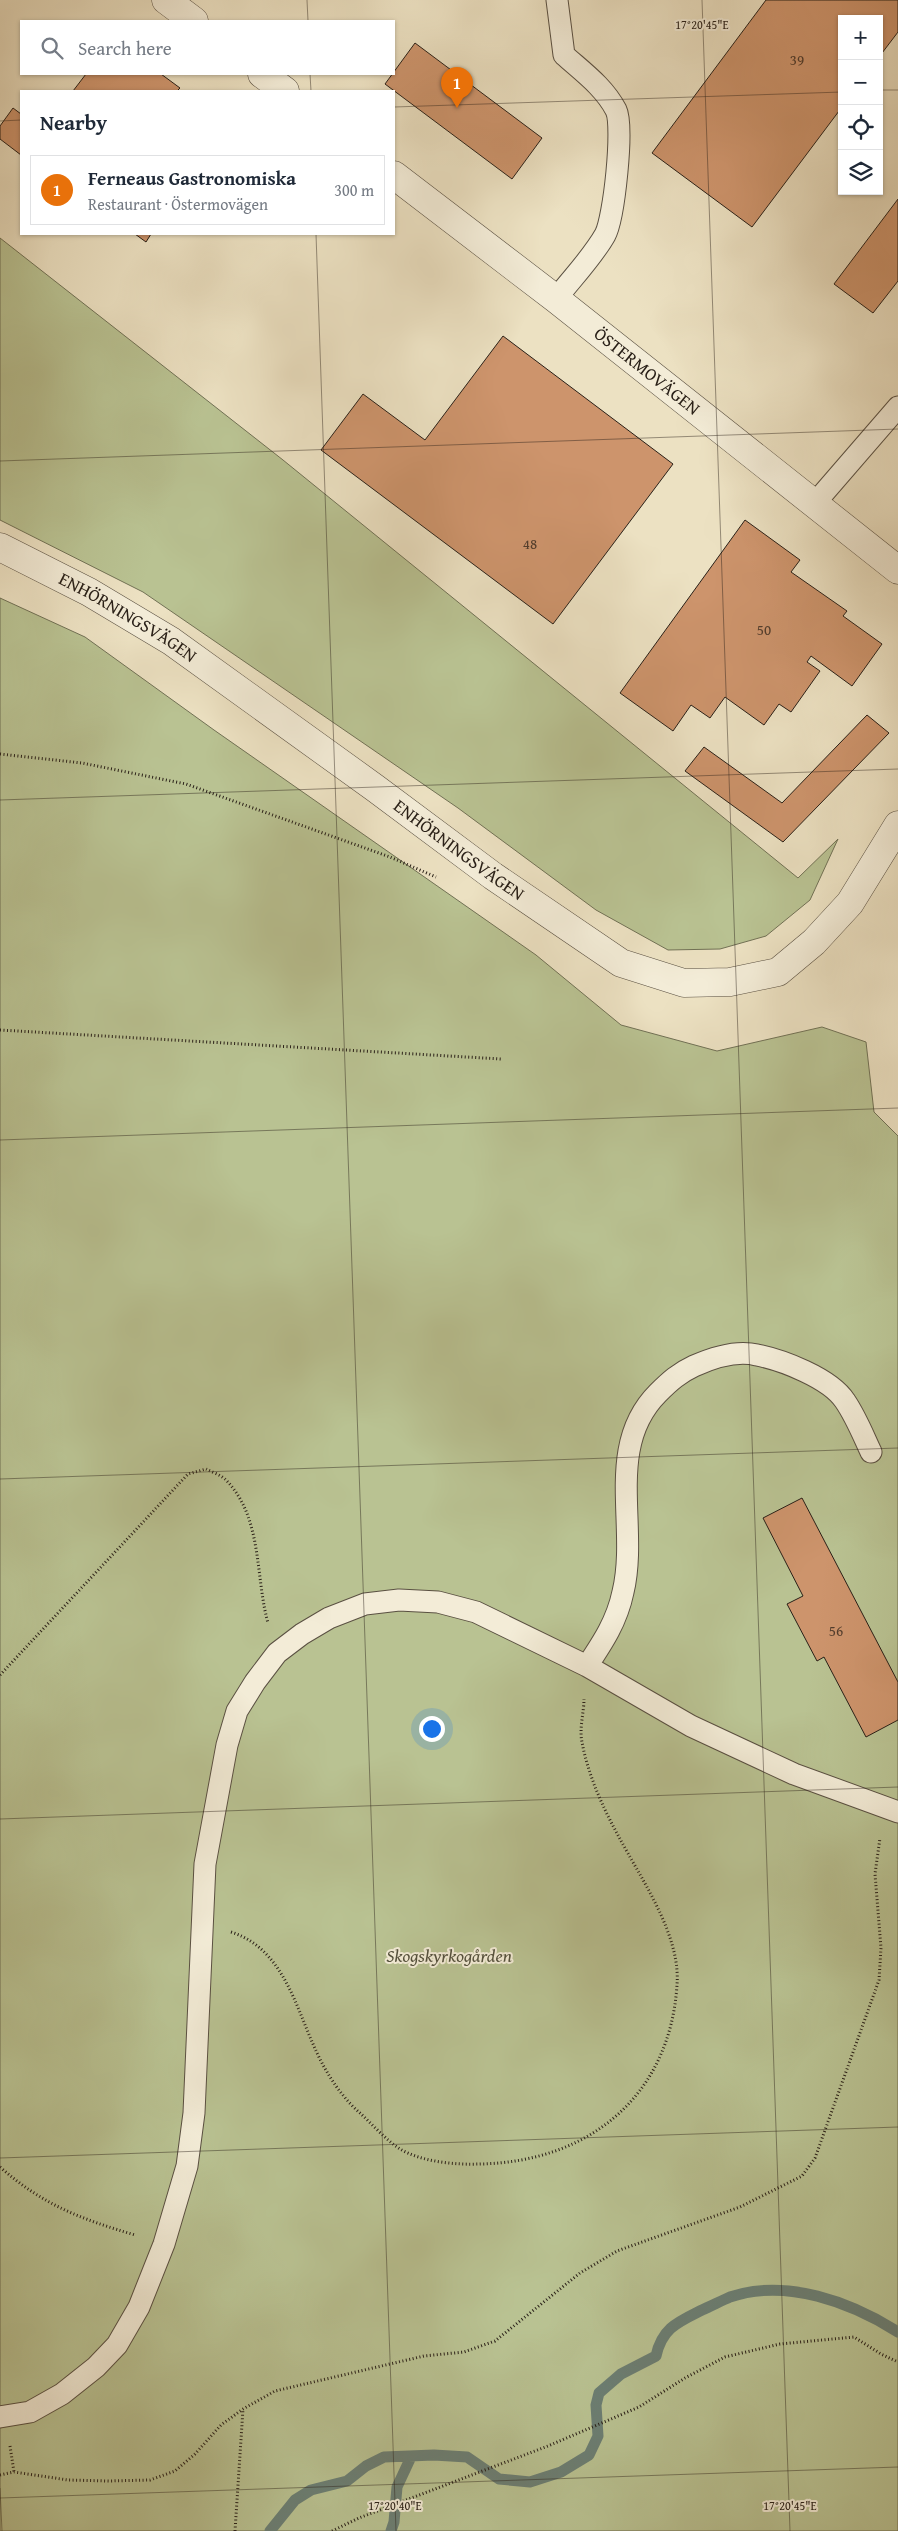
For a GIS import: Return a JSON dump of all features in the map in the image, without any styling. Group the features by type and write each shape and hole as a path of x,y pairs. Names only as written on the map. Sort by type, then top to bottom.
{"street":[{"path":"166,0 193,20"},
{"path":"263,75 284,90"},
{"name":"ÖSTERMOVÄGEN","path":"395,176 556,299 898,570"},
{"name":"ENHÖRNINGSVÄGEN","path":"0,547 89,592 171,641 375,788 492,876 621,963 684,983 730,982 778,972 814,942 850,904 898,825"}],"lane":[{"path":"556,299 606,234 616,185 619,142 617,112 601,88 564,55 557,0"},
{"path":"815,503 898,408"},
{"path":"586,1666 611,1629 624,1591 628,1550 626,1465 632,1434 648,1403 676,1375 713,1358 750,1353 784,1360 818,1378 845,1399 871,1452"},
{"path":"0,2417 30,2412 62,2394 96,2367 112,2350 139,2307 164,2244 187,2166 194,2113 204,1923 205,1864 227,1745 237,1711 277,1653 328,1618 365,1604 399,1600 438,1602 476,1612 586,1666 691,1726 794,1774 894,1811"}],"path":[{"path":"0,754 82,764 186,784 390,857 445,881"},
{"path":"0,1030 502,1059"},
{"path":"0,1675 188,1474 206,1469 226,1479 243,1508 254,1536 266,1616 277,1653"},
{"path":"204,1923 241,1935 264,1950 290,1987 327,2072 357,2111 401,2150 448,2165 492,2164 534,2158 558,2151 574,2145 605,2127 634,2100 656,2067 672,2023 678,1982 673,1950 660,1912 617,1834 590,1777 581,1739 586,1666"},
{"path":"0,2475 14,2472 68,2480 150,2480 175,2471 195,2454 221,2425 275,2390 424,2356 464,2352 495,2341 580,2273 617,2251 740,2207 802,2176 816,2158 878,1980 881,1948 875,1874 877,1848 894,1811"},
{"path":"0,2167 19,2184 52,2206 98,2224 164,2244"},
{"path":"332,2531 371,2513 512,2460 621,2414 725,2357 780,2344 854,2337 898,2362"},
{"path":"235,2531 243,2409"}],"green space":[{"path":"0,238 283,460 798,878 838,839 810,900 766,936 720,949 668,950 596,910 458,808 143,592 0,520"},
{"name":"Skogskyrkogården","path":"0,598 85,637 214,730 536,955 621,1025 717,1051 822,1027 866,1042 874,1112 898,1136 898,2531 0,2531"}],"building":[{"path":"766,0 898,0 898,32 883,52 883,15 838,15 838,112 752,227 652,153"},
{"path":"415,43 542,138 512,179 385,84 392,75 395,75 395,70"},
{"path":"85,75 162,75 180,88 178,90 74,90"},
{"path":"13,108 20,113 20,154 0,139 0,126"},
{"path":"898,199 898,281 873,313 834,284"},
{"path":"136,235 150,235 146,242"},
{"path":"503,336 673,464 553,624 321,450 363,394 425,440"},
{"path":"745,520 800,560 791,572 847,611 843,616 882,644 852,686 811,656 807,662 820,671 791,712 779,704 764,725 725,697 710,718 691,705 673,731 620,693"},
{"path":"867,715 889,733 783,842 685,771 704,747 782,803"},
{"path":"802,1498 898,1682 898,1720 866,1737 824,1657 817,1661 787,1604 803,1596 763,1518"}],"waterway":[{"path":"270,2531 295,2500 311,2490 347,2481 366,2466 384,2457 434,2455 467,2457 499,2479 530,2482 561,2472 589,2455 598,2436 596,2405 599,2393 621,2374 656,2356 662,2339 678,2322 730,2297 751,2292 773,2290 817,2296 860,2311 898,2332"},
{"path":"391,2531 394,2522 397,2487 411,2457"}],"place":[{"name":"Ferneaus Gastronomiska","path":"457,108"}]}
